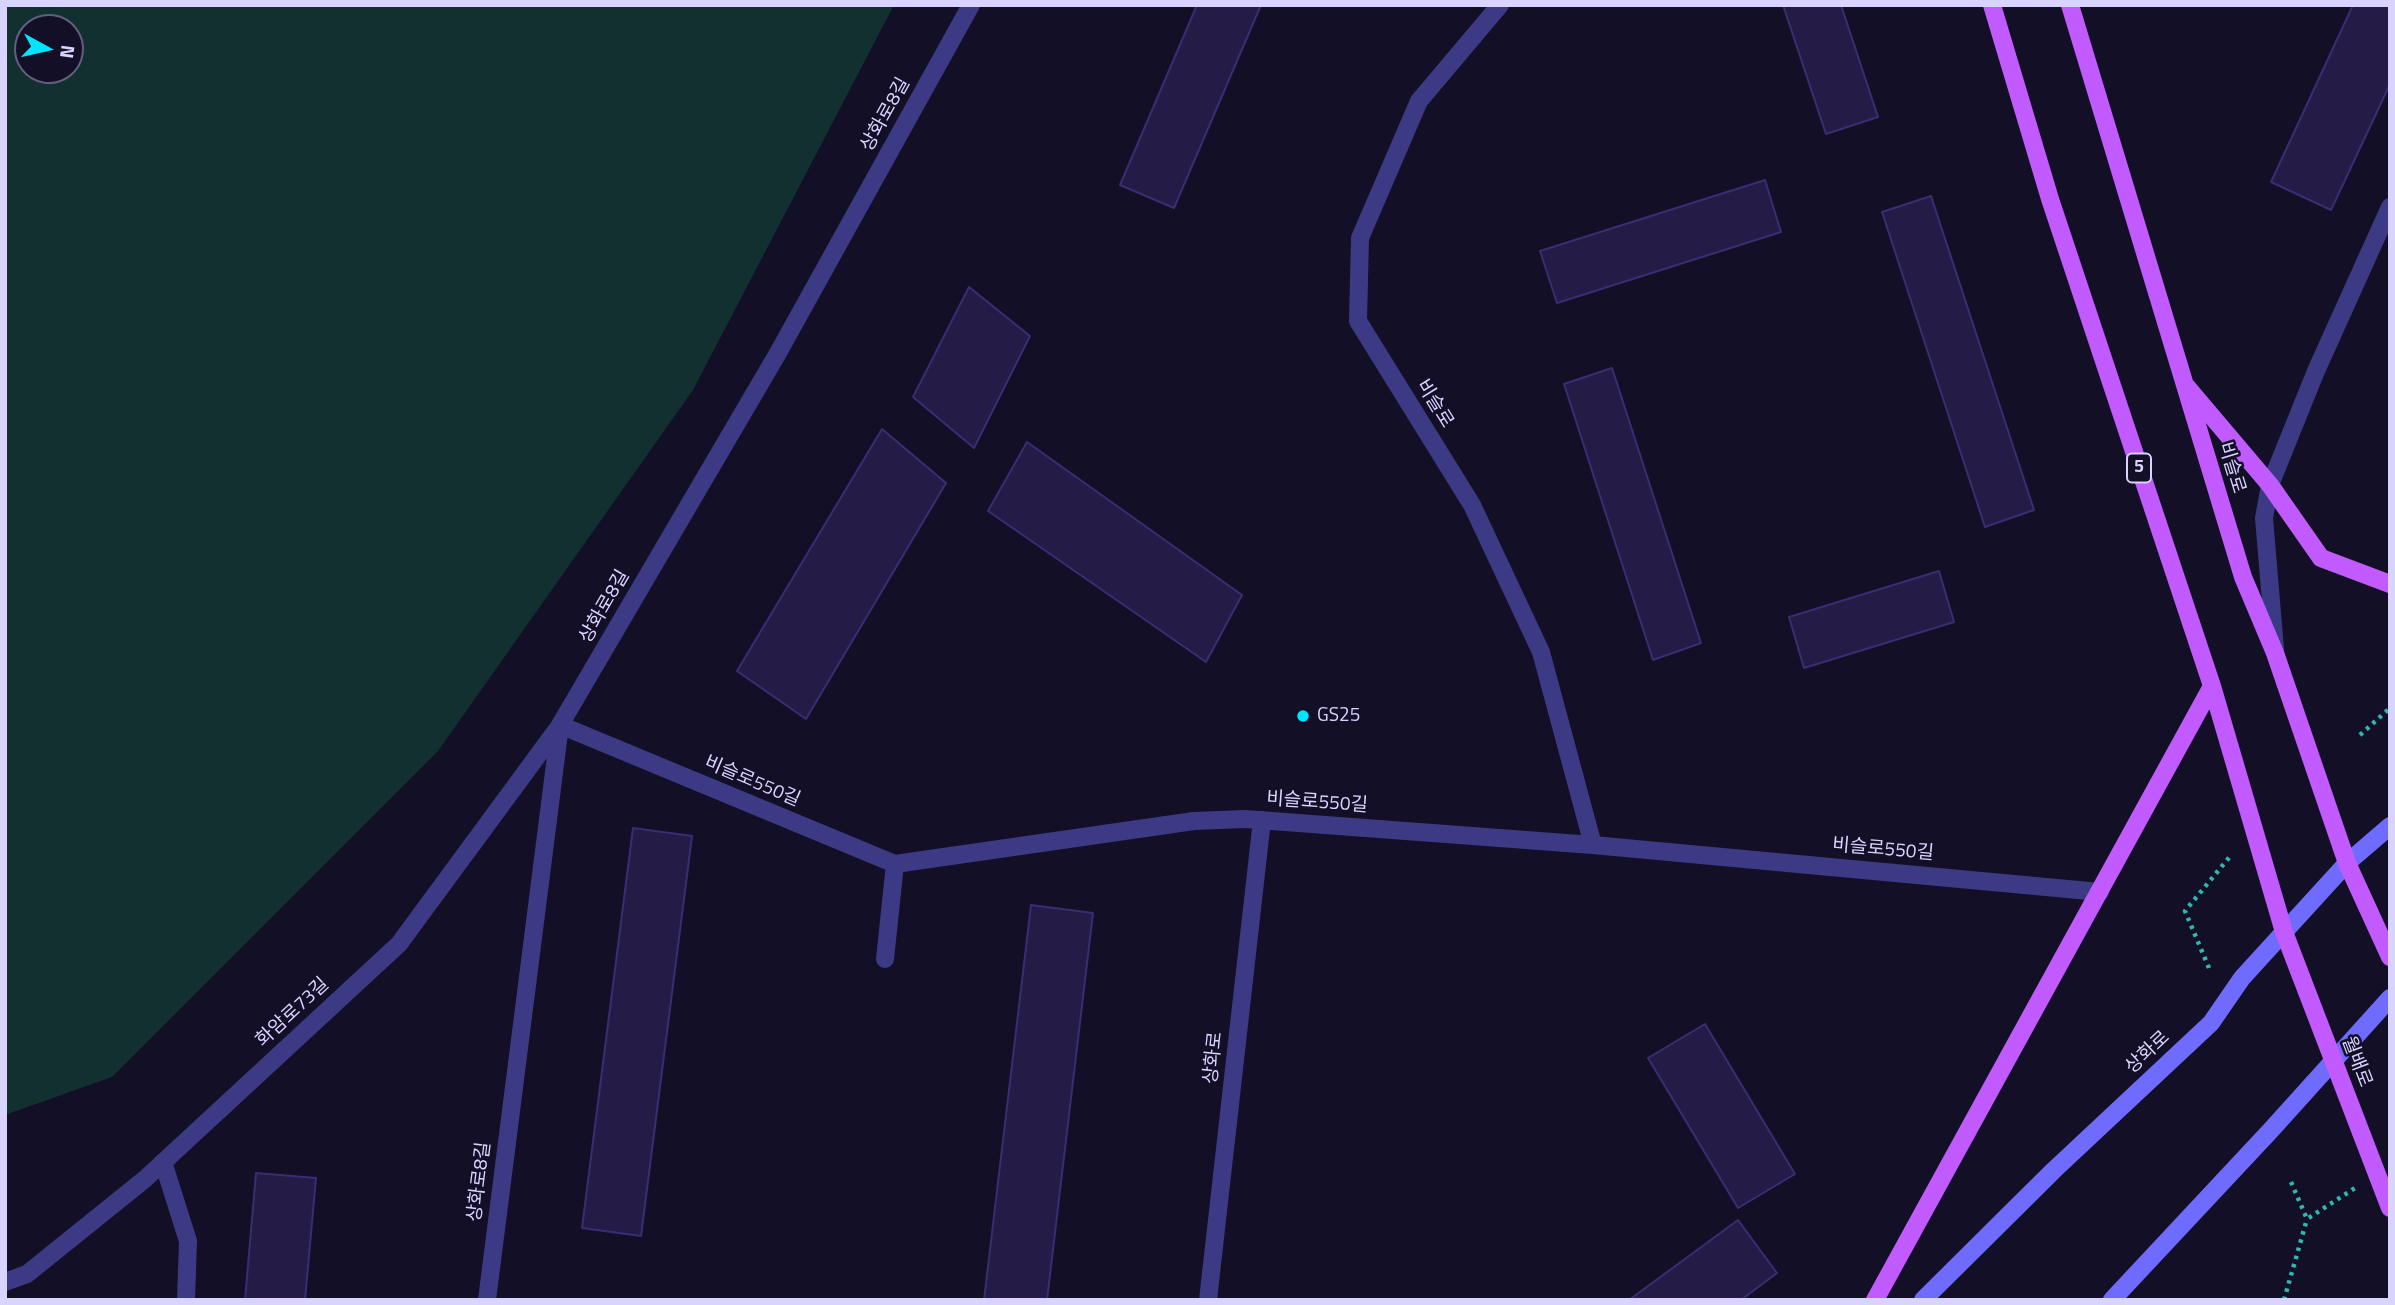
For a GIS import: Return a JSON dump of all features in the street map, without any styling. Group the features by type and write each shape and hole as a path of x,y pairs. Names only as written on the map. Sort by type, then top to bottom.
{"main road":[{"name":"5","path":"1992,5 2050,199 2212,686 2284,932"},
{"name":"비슬로","path":"2070,5 2243,577 2275,653 2347,863 2390,957"},
{"path":"2182,380 2270,485 2321,558 2390,584"},
{"path":"1875,1300 2212,686"},
{"name":"상화로","path":"1923,1300 2054,1170 2211,1023 2242,978 2347,863 2390,826"},
{"name":"월배로","path":"2284,932 2390,1208"},
{"path":"2112,1300 2390,998"}],"street":[{"name":"상화로8길","path":"487,1300 560,725 778,353 971,5"},
{"name":"비슬로","path":"1500,5 1419,101 1360,238 1358,321 1472,505 1541,652 1593,845"},
{"path":"2275,653 2264,518 2270,485 2316,371 2390,206"},
{"name":"비슬로550길","path":"560,725 895,864 1194,821 1262,820 1593,845 2099,892"},
{"name":"화암로73길","path":"5,1282 27,1274 163,1163 399,944 560,725"},
{"name":"상화로","path":"1208,1300 1262,820"},
{"path":"885,959 895,864"},
{"path":"163,1163 188,1241 186,1300"}],"path":[{"path":"2360,735 2390,708"},
{"path":"2209,968 2186,911 2235,850"},
{"path":"2284,1300 2307,1219 2291,1182"},
{"path":"2307,1219 2359,1186"}],"green space":[{"path":"5,5 894,5 693,390 438,751 112,1077 5,1115"}],"building":[{"path":"1197,5 1261,5 1174,208 1120,185"},
{"path":"1783,5 1841,5 1878,117 1826,134"},
{"path":"2353,5 2390,5 2390,84 2331,210 2271,182"},
{"path":"1765,180 1781,232 1557,303 1540,251"},
{"path":"1931,196 2034,510 1985,527 1882,212"},
{"path":"969,287 1030,336 974,448 913,397"},
{"path":"1612,368 1701,643 1653,660 1564,384"},
{"path":"882,429 946,483 806,719 737,671"},
{"path":"1027,442 1242,595 1206,662 988,511"},
{"path":"1939,571 1954,622 1804,668 1789,617"},
{"path":"633,828 692,836 641,1236 582,1228"},
{"path":"1031,905 1093,913 1047,1300 984,1300"},
{"path":"1705,1024 1795,1174 1738,1208 1648,1058"},
{"path":"256,1173 316,1178 305,1300 245,1300"},
{"path":"1738,1220 1777,1273 1741,1300 1629,1300"}],"place":[{"name":"GS25","path":"1303,716"}]}
